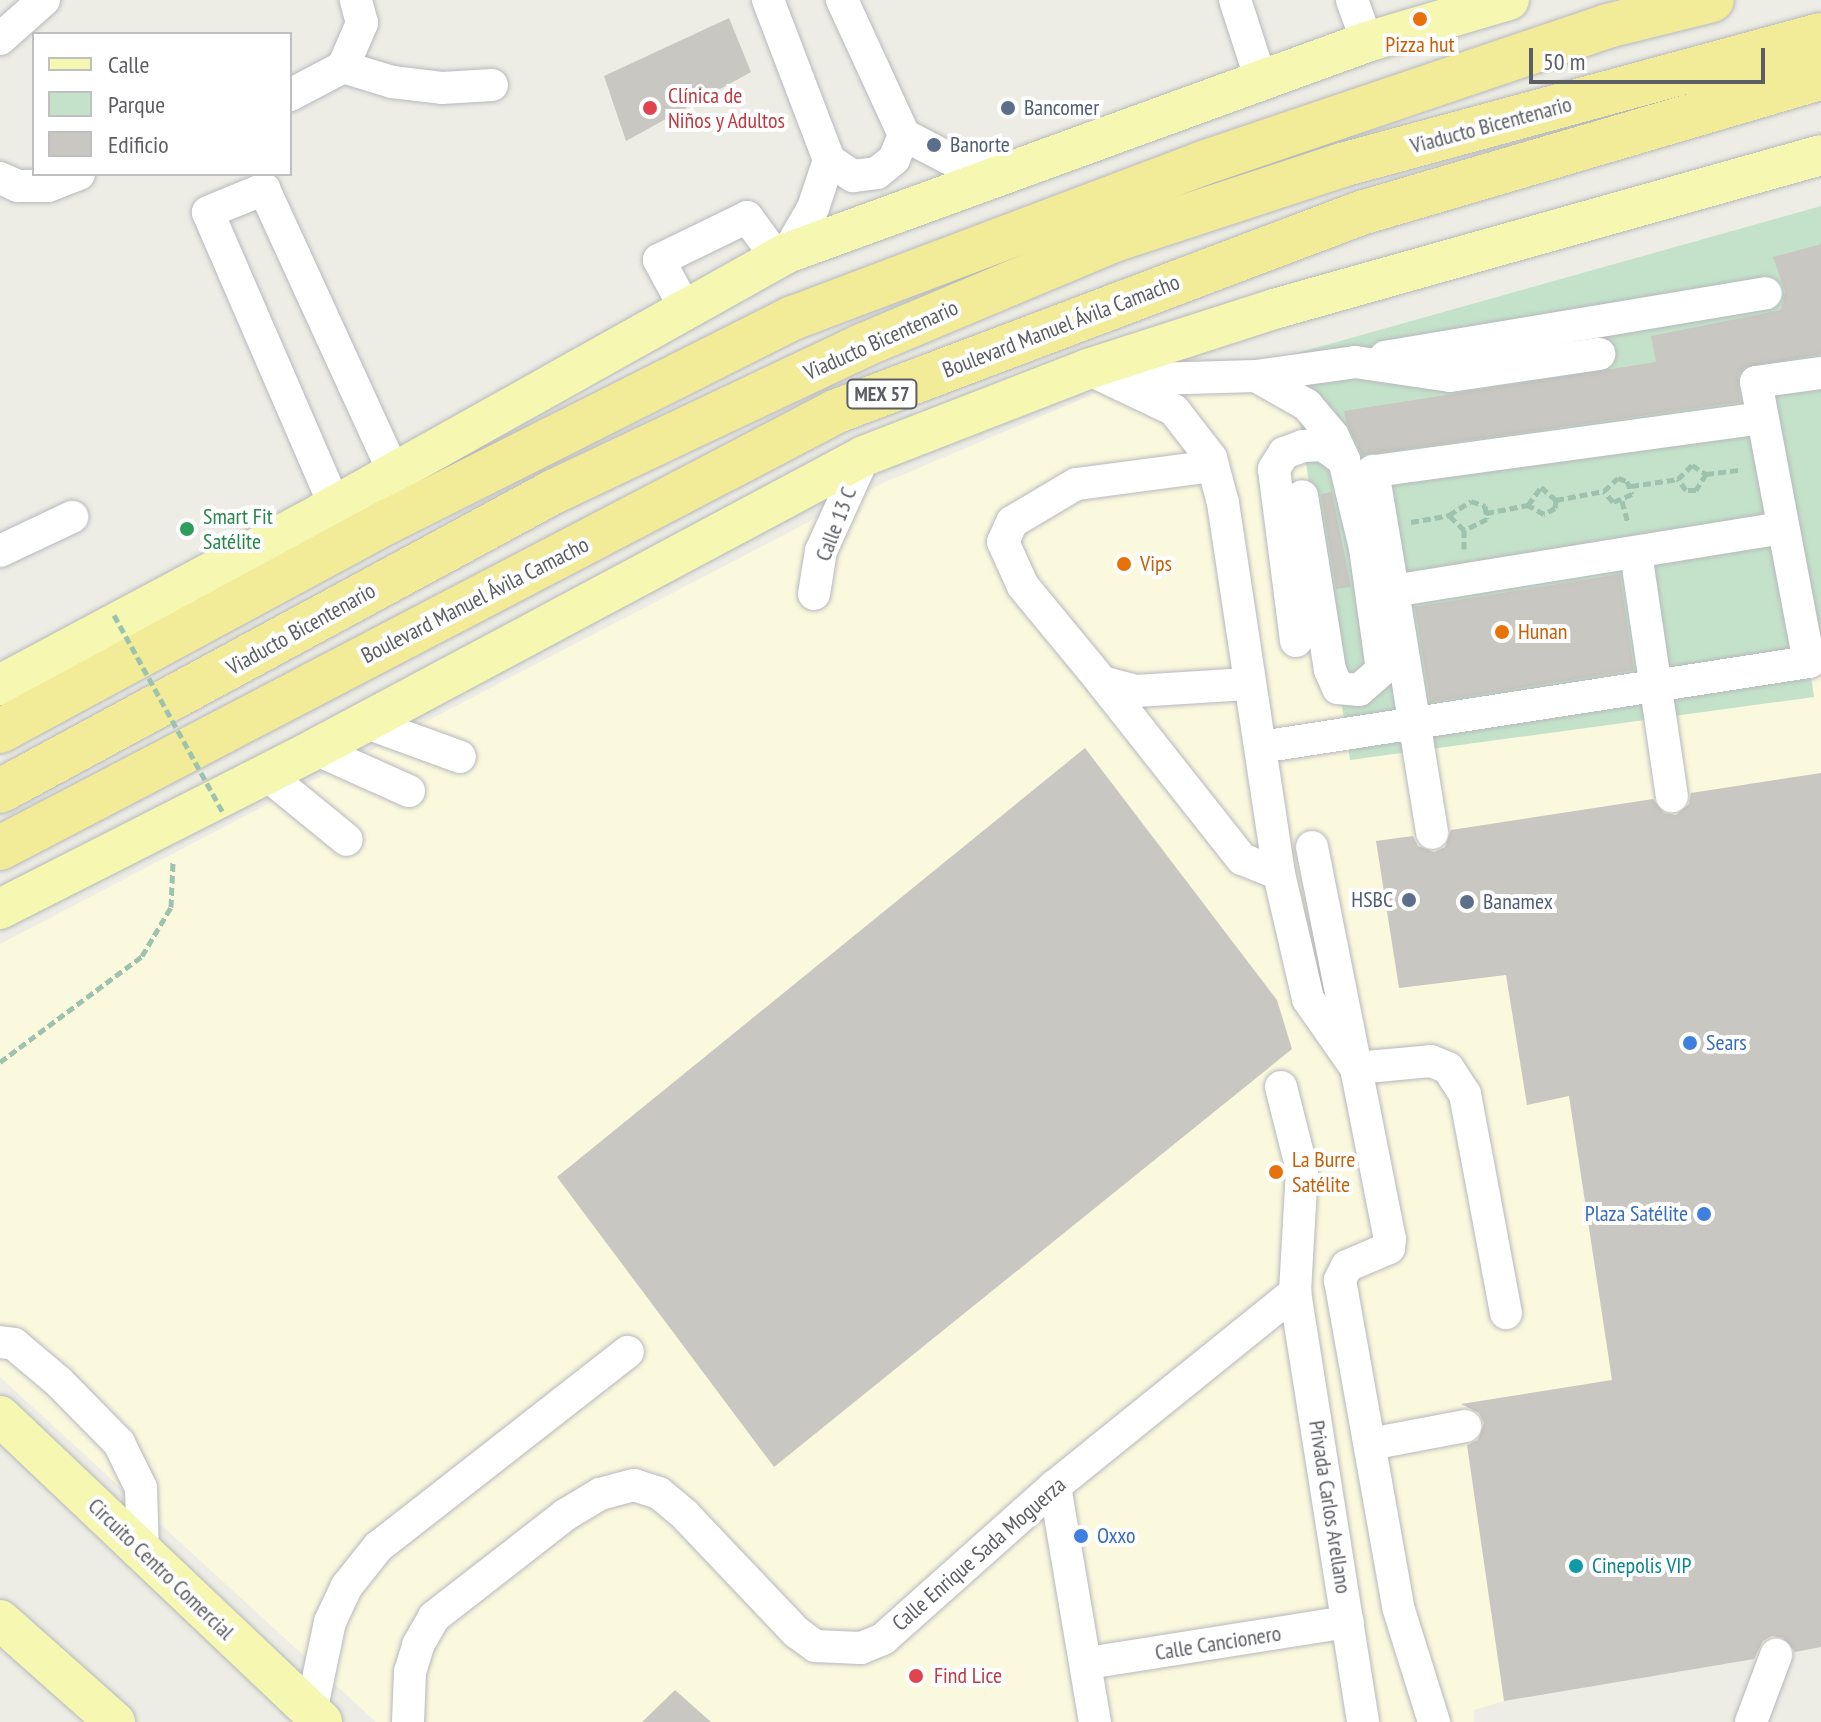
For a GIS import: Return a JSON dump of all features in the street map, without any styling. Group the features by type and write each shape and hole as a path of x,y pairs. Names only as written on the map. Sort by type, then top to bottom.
{"highway":[{"path":"0,731 389,521 793,318 1215,159 1607,26 1712,0"},
{"name":"Viaducto Bicentenario","path":"0,791 553,492 864,345 1111,241 1342,165 1821,35"},
{"name":"Boulevard Manuel Ávila Camacho","path":"0,848 837,411 1361,213 1821,78"},
{"path":"1768,93 1821,98"}],"main road":[{"path":"0,685 335,506 782,256 1367,42 1434,9 1509,0"},
{"path":"0,909 315,749 864,456 1099,375 1274,309 1821,155"},
{"name":"Circuito Centro Comercial","path":"0,1416 315,1719"},
{"path":"0,1620 115,1722"}],"street":[{"path":"0,39 44,0"},
{"path":"292,94 343,67 362,23 356,0"},
{"path":"768,0 829,160 853,176 877,173 894,159 904,135"},
{"path":"842,0 904,135 948,158 1012,170"},
{"path":"1235,0 1261,80"},
{"path":"1352,0 1367,42"},
{"path":"343,67 392,82 442,88 492,85"},
{"path":"686,310 659,260 747,217 782,256 813,208 829,160"},
{"path":"0,178 18,186 48,186 74,176"},
{"path":"335,506 208,212 264,189 394,473"},
{"path":"1099,375 1256,376 1766,293"},
{"path":"1355,362 1450,376 1599,354"},
{"path":"1261,747 1809,662 1812,630 1783,528 1756,382 1821,373"},
{"path":"1099,375 1174,410 1213,466 1247,684 1261,747 1279,874 1308,999 1356,1068"},
{"path":"1256,376 1307,405 1333,436 1355,468 1383,528 1382,670 1359,690 1338,688 1330,670 1302,496"},
{"path":"1355,468 1762,418"},
{"path":"1296,641 1274,469 1284,453 1303,446 1323,445 1355,468 1414,723 1432,833"},
{"name":"Calle 13 C","path":"814,594 821,551 864,456"},
{"path":"1213,466 1076,484 1012,522 1003,542 1010,565 1242,859 1279,874"},
{"path":"0,551 72,517"},
{"path":"1382,592 1783,528"},
{"path":"1636,553 1672,796"},
{"path":"0,673 44,663"},
{"path":"1102,682 1136,691 1247,684"},
{"path":"364,722 460,757"},
{"path":"315,749 409,791"},
{"path":"266,774 347,840"},
{"path":"1312,847 1390,1239 1389,1248 1347,1266 1340,1280 1398,1607 1434,1722"},
{"path":"1356,1068 1431,1061 1448,1068 1459,1080 1506,1313"},
{"name":"Privada Carlos Arellano","path":"1281,1087 1302,1170 1295,1292 1363,1722"},
{"name":"Calle Enrique Sada Moguerza","path":"408,1722 410,1672 418,1645 434,1617 476,1580 600,1494 634,1485 659,1493 796,1632 815,1646 838,1649 883,1639 1055,1486 1295,1292"},
{"path":"0,1342 14,1344 59,1382 119,1443 141,1488 143,1552"},
{"path":"315,1719 330,1622 347,1586 378,1547 628,1352"},
{"path":"1370,1444 1465,1426"},
{"path":"1055,1486 1088,1663 1095,1722"},
{"name":"Calle Cancionero","path":"1088,1663 1348,1622"},
{"path":"1751,1722 1776,1655"}],"path":[{"path":"1556,500 1604,491 1618,478 1631,486 1678,479 1692,465 1706,474 1696,490 1686,490 1678,479"},
{"path":"1604,491 1608,499 1622,501 1632,494 1631,486"},
{"path":"1528,505 1529,498 1541,487 1556,500"},
{"path":"1486,513 1528,505 1544,514 1555,508 1556,500"},
{"path":"1383,528 1449,515 1471,501 1485,506 1487,519 1464,530 1449,515"},
{"path":"114,615 222,811"},
{"path":"0,1062 142,956 171,907 173,862"}],"shaded area":[{"path":"1821,206 1821,1647 1504,1701 1474,1710 1474,1722 376,1722 0,1377 0,944 883,483 1106,389 1290,355"}],"green space":[{"path":"1821,206 1821,660 1809,662 1814,697 1350,760 1290,355"}],"building":[{"name":"Clínica de Niños y Adultos","path":"729,18 751,72 626,141 604,76"},
{"path":"1821,244 1821,354 1745,367 1738,376 1740,402 1362,455 1346,422 1344,411 1656,362 1651,336 1781,310 1785,291 1773,257"},
{"path":"1332,492 1351,587 1336,589 1321,494"},
{"path":"1620,574 1634,670 1430,702 1415,607"},
{"path":"1085,748 1277,1000 1292,1049 774,1467 557,1177"},
{"name":"Plaza Satélite","path":"1821,773 1821,1647 1795,1652 1783,1638 1772,1636 1763,1641 1754,1659 1504,1701 1467,1445 1478,1440 1484,1423 1479,1413 1461,1404 1612,1380 1569,1096 1527,1105 1506,975 1399,988 1376,841 1413,836 1418,846 1434,852 1445,847 1451,830 1653,799 1664,813 1676,815 1689,804 1691,793"},
{"path":"675,1690 711,1722 642,1722"}],"place":[{"name":"Pizza hut","path":"1420,19"},
{"name":"Clínica de Niños y Adultos","path":"650,108"},
{"name":"Bancomer","path":"1008,108"},
{"name":"Banorte","path":"934,145"},
{"name":"Smart Fit Satélite","path":"187,529"},
{"name":"Vips","path":"1124,564"},
{"name":"Hunan","path":"1502,632"},
{"name":"HSBC","path":"1409,900"},
{"name":"Banamex","path":"1467,902"},
{"name":"Sears","path":"1690,1043"},
{"name":"La Burre Satélite","path":"1276,1172"},
{"name":"Plaza Satélite","path":"1704,1214"},
{"name":"Oxxo","path":"1081,1536"},
{"name":"Cinepolis VIP","path":"1576,1566"},
{"name":"Find Lice","path":"916,1676"}]}
